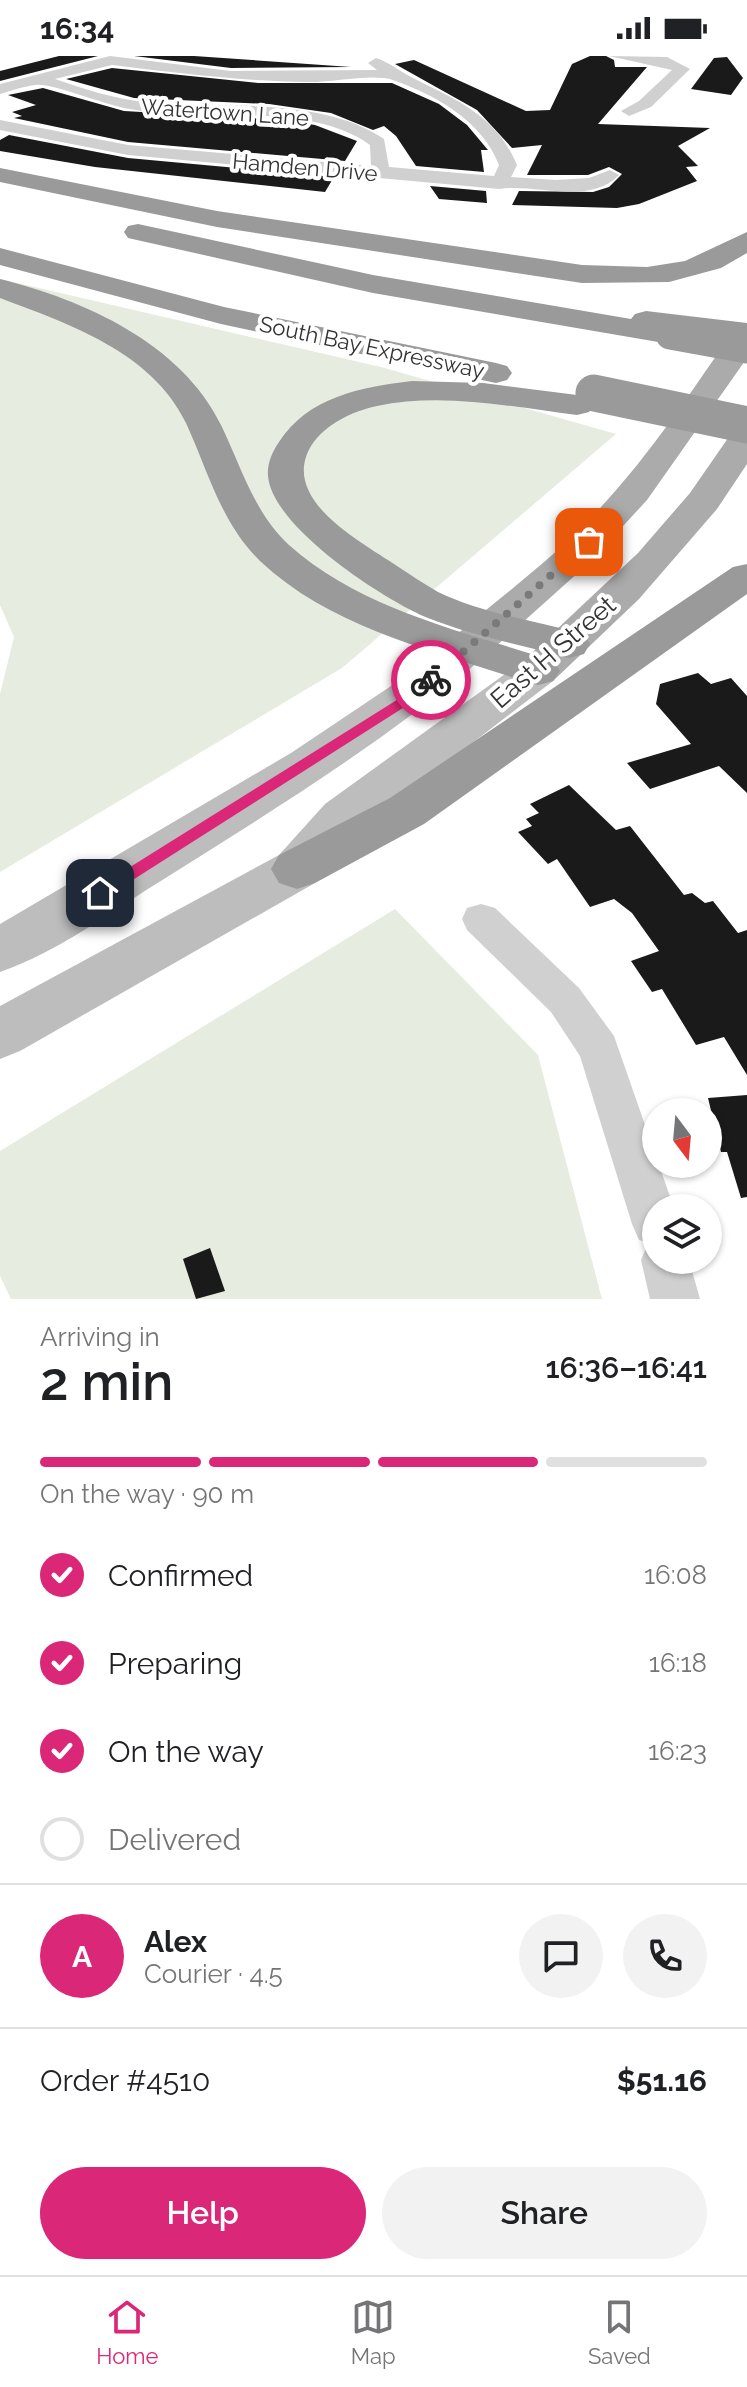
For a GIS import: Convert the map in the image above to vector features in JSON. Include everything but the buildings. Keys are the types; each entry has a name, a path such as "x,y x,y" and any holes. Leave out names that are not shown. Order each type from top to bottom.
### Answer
{"highway":[{"path":"0,175 217,219 582,274 638,275 689,268 728,255 747,240"},
{"path":"0,193 206,249 439,296 675,330 747,333"},
{"name":"South Bay Expressway","path":"0,256 221,315 585,399"},
{"path":"0,288 112,334 164,371 200,417 247,519 289,566 331,594 414,632 483,634"},
{"path":"675,330 747,349"},
{"path":"554,657 483,634 429,604 325,536 293,496 288,457 297,438 316,421 342,407 390,394 444,391 585,399 747,425"},
{"path":"297,869 407,811 586,684 747,576"}],"main road":[{"path":"0,950 87,901 413,696 589,542 663,458 747,333"},
{"name":"East H Street","path":"0,1034 297,869 342,817 554,657 662,550 730,465 747,435"}],"street":[{"path":"370,56 391,74 478,118 506,156 508,165 499,183"},
{"path":"616,56 667,62 682,69 645,104 629,111"},
{"path":"0,89 112,60 244,77 345,78 391,74"},
{"name":"Watertown Lane","path":"39,79 93,97 142,106 315,118 357,127 378,143 381,173"},
{"name":"Hamden Drive","path":"0,125 128,150 499,183 556,186 593,183 610,175"},
{"path":"481,919 565,1000 599,1049 646,1194"},
{"path":"669,1274 675,1299"}],"shaded area":[{"path":"0,279 381,367 616,434 342,668 0,872 0,694 14,637 0,605"},
{"path":"395,909 538,1055 602,1299 11,1299 0,1276 0,1151"}],"way so far":[{"path":"431,680 589,542"}],"route":[{"path":"100,893 413,696 431,680"}]}
